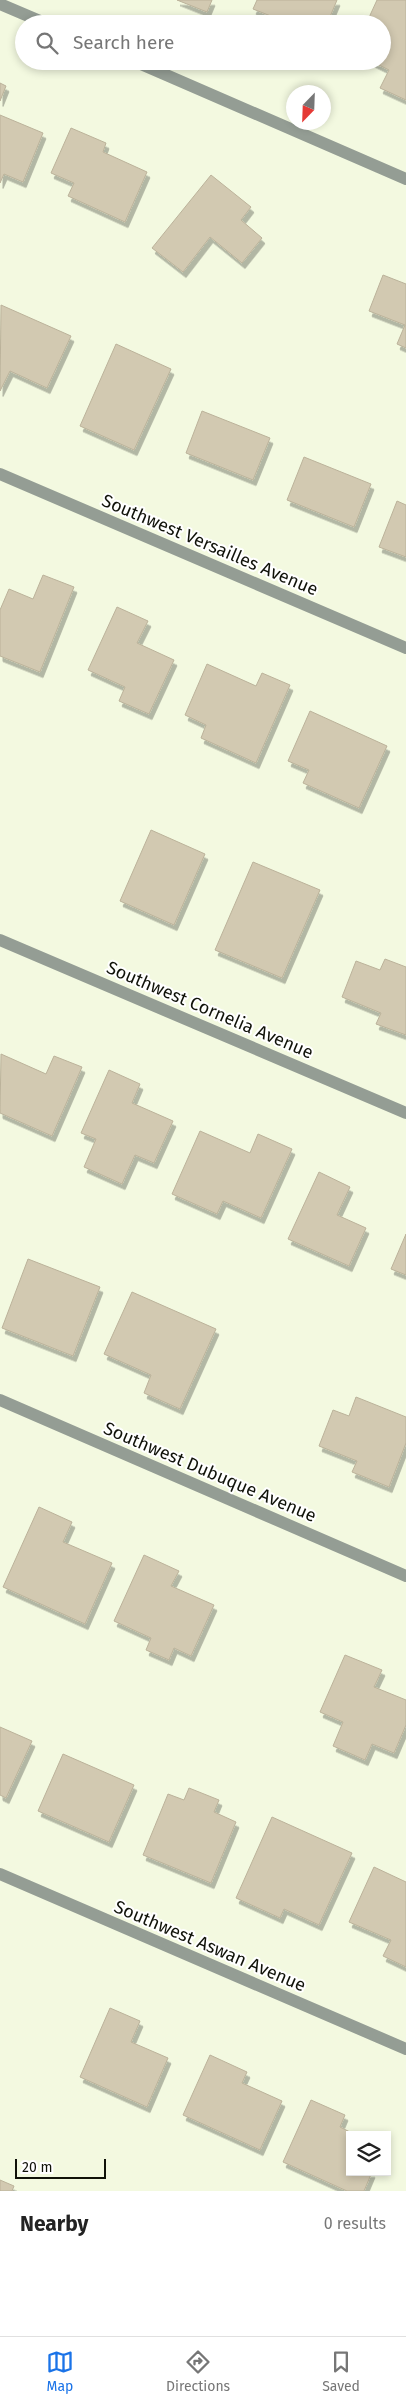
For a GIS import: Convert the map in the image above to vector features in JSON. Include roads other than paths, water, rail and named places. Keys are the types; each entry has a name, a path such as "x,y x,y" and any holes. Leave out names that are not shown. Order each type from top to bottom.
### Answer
{"street":[{"path":"0,4 26,15"},
{"path":"155,70 406,179"},
{"name":"Southwest Versailles Avenue","path":"0,474 406,648"},
{"name":"Southwest Cornelia Avenue","path":"0,940 406,1113"},
{"name":"Southwest Dubuque Avenue","path":"0,1400 406,1576"},
{"name":"Southwest Aswan Avenue","path":"0,1874 406,2049"}]}
